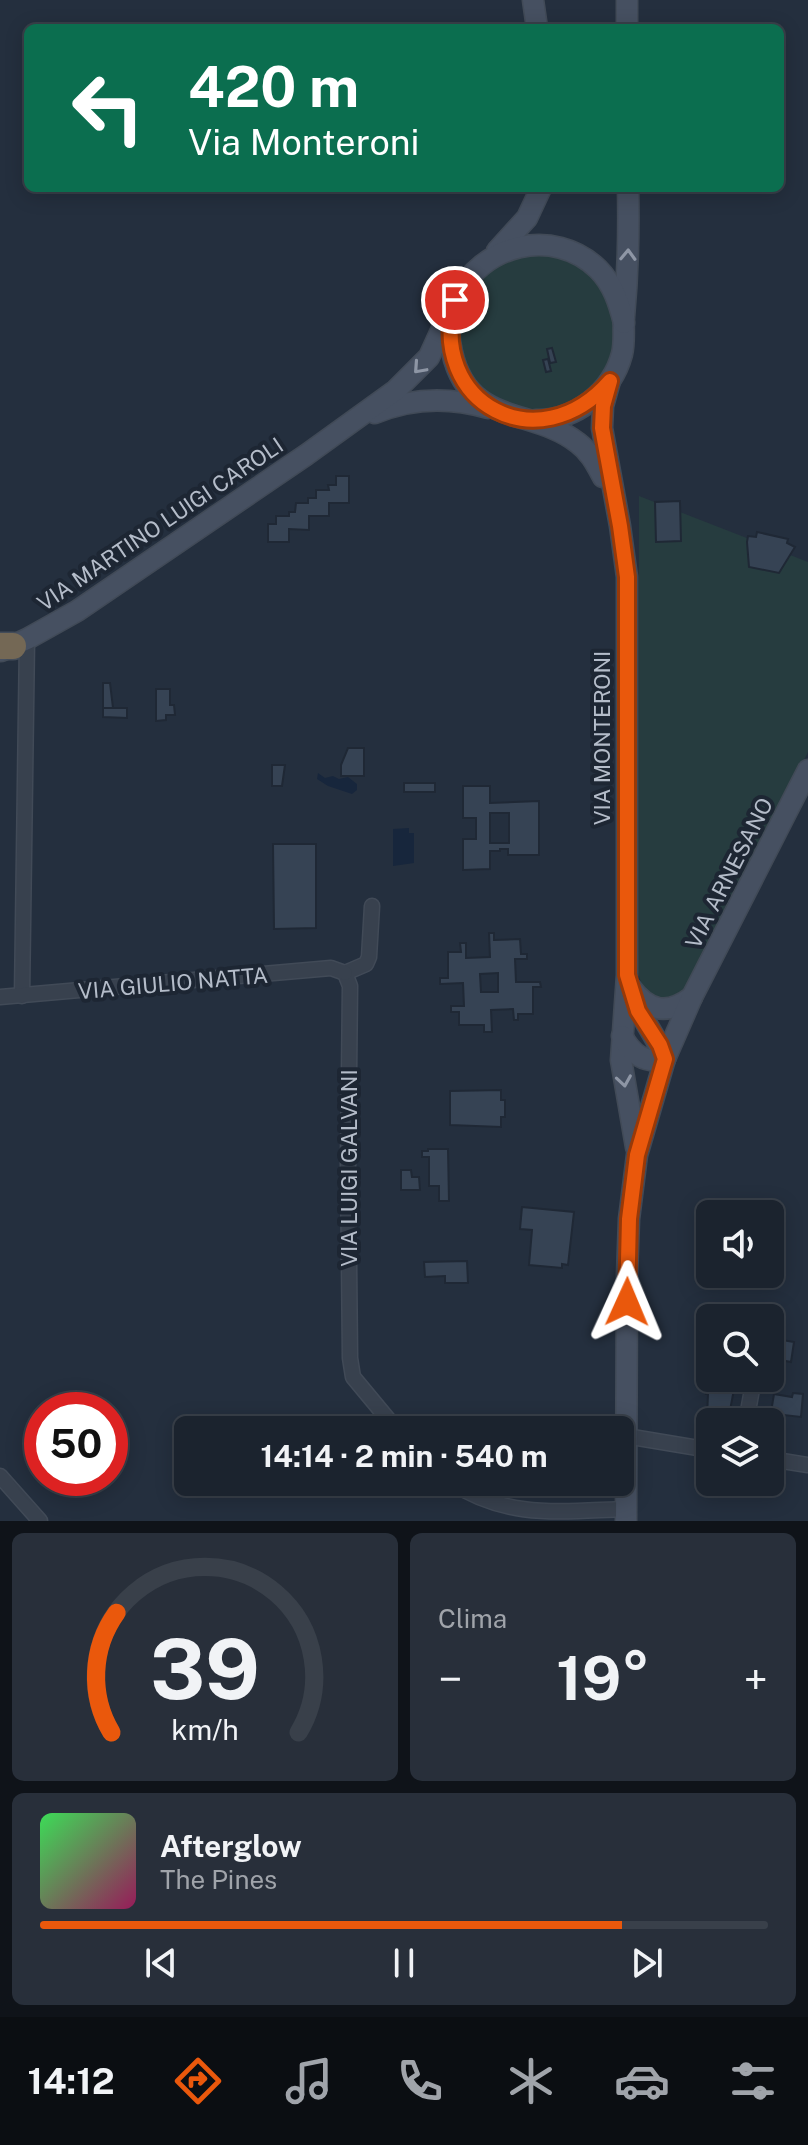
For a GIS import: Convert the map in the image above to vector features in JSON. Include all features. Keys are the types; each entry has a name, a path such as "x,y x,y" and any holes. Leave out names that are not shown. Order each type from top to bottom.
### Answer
{"main road":[{"path":"533,0 536,24"},
{"path":"627,0 627,24"},
{"path":"485,262 510,240 527,218 539,192"},
{"name":"VIA MONTERONI","path":"628,192 629,250 622,353 603,406 602,428 627,577 629,981 622,1036 623,1082 637,1155"},
{"name":"VIA MONTERONI","path":"616,501 590,454 580,444 559,431 496,410 478,398 464,382 454,363 449,342 455,300 467,280 485,262 502,252 522,246 562,248 581,256 610,284 624,323"},
{"name":"VIA MARTINO LUIGI CAROLI","path":"10,645 77,611 342,429 413,375 429,357 455,300"},
{"name":"VIA MONTERONI","path":"528,420 546,420 579,409 596,397 610,381"},
{"name":"VIA MARTINO LUIGI CAROLI","path":"342,429 405,403 449,401 473,403 496,410"},
{"name":"VIA ARNESANO","path":"692,997 808,770"},
{"path":"629,981 652,1008 680,1006 692,997"},
{"name":"VIA MONTERONI","path":"629,981 642,1021 660,1045 665,1059"},
{"name":"VIA MONTERONI","path":"626,1416 629,1233 637,1155 665,1059 692,997"},
{"path":"622,1036 629,1048 641,1058 655,1061 665,1059"}],"street":[{"path":"10,645 22,996"},
{"path":"345,973 366,964 369,957 372,906"},
{"name":"VIA GIULIO NATTA","path":"0,997 331,968 345,973"},
{"name":"VIA LUIGI GALVANI","path":"345,973 350,986 350,1358 353,1377 385,1416"},
{"path":"634,1437 696,1448"},
{"path":"784,1461 808,1465"},
{"path":"0,1476 40,1521"},
{"path":"478,1496 496,1505 519,1510 626,1515"}],"green space":[{"path":"537,255 567,261 592,278 609,303 615,333 609,363 592,388 567,405 537,411 507,405 482,388 465,363 459,333 465,303 482,278 507,261"},
{"path":"639,496 808,562 808,752 686,993 663,1004 644,992 638,973"}],"water":[{"path":"318,773 325,778 348,777 357,784 357,790 352,794 328,786 317,779"},
{"path":"409,828 409,833 414,833 414,863 393,866 393,829"}],"building":[{"path":"552,348 556,362 550,363 547,349"},
{"path":"548,359 551,371 546,372 543,360"},
{"path":"336,476 349,476 349,503 329,503 329,516 309,516 309,530 289,529 289,542 268,542 268,524 276,524 276,516 289,516 289,512 295,512 296,503 308,503 308,498 316,498 316,490 329,490 328,485 336,485"},
{"path":"680,501 681,541 656,542 655,502"},
{"path":"757,532 788,539 787,543 795,547 779,573 749,567 748,536 756,537"},
{"path":"103,683 110,683 113,708 103,708"},
{"path":"156,689 170,689 170,705 174,705 175,715 166,715 166,720 156,721"},
{"path":"103,708 127,708 127,718 103,717"},
{"path":"348,748 364,748 364,776 341,776 341,765"},
{"path":"272,765 285,765 282,786 272,786"},
{"path":"404,783 435,783 435,792 404,792"},
{"path":"463,786 490,786 490,803 539,801 539,855 508,855 508,849 500,849 490,851 490,869 463,870 463,839 476,839 476,818 463,818","holes":["490,813 509,813 509,843 490,843"]},
{"path":"273,844 316,844 316,928 274,929"},
{"path":"489,933 494,933 494,940 520,939 521,954 527,954 527,959 515,959 516,982 540,982 541,987 533,987 533,1014 518,1014 518,1020 514,1020 513,1009 491,1010 492,1032 484,1032 484,1025 459,1025 459,1012 451,1012 451,1006 464,1006 463,983 440,984 440,978 448,978 448,952 461,952 460,943 466,943 466,958 490,957","holes":["498,973 498,992 481,992 480,974"]},
{"path":"501,1090 501,1100 505,1100 505,1117 501,1117 501,1127 450,1125 450,1091"},
{"path":"448,1149 449,1201 439,1201 439,1186 429,1186 429,1157 422,1157 422,1151"},
{"path":"401,1170 411,1170 412,1177 419,1177 420,1190 401,1190"},
{"path":"522,1207 574,1212 568,1265 562,1264 562,1268 529,1265 532,1230 520,1229"},
{"path":"467,1261 468,1283 445,1283 445,1276 425,1277 424,1262"},
{"path":"784,1340 794,1342 791,1362 784,1361"},
{"path":"733,1392 730,1408 707,1408 706,1394"},
{"path":"793,1393 803,1394 801,1417 784,1415 784,1408 772,1408 774,1394 792,1397"}],"route":[{"path":"455,300 449,342 454,363 464,382 478,398 496,410 528,420 559,417 579,409 596,397 610,381 603,406 602,428 627,577 627,975 642,1021 660,1045 665,1059 637,1155 629,1219 627,1302"}]}
